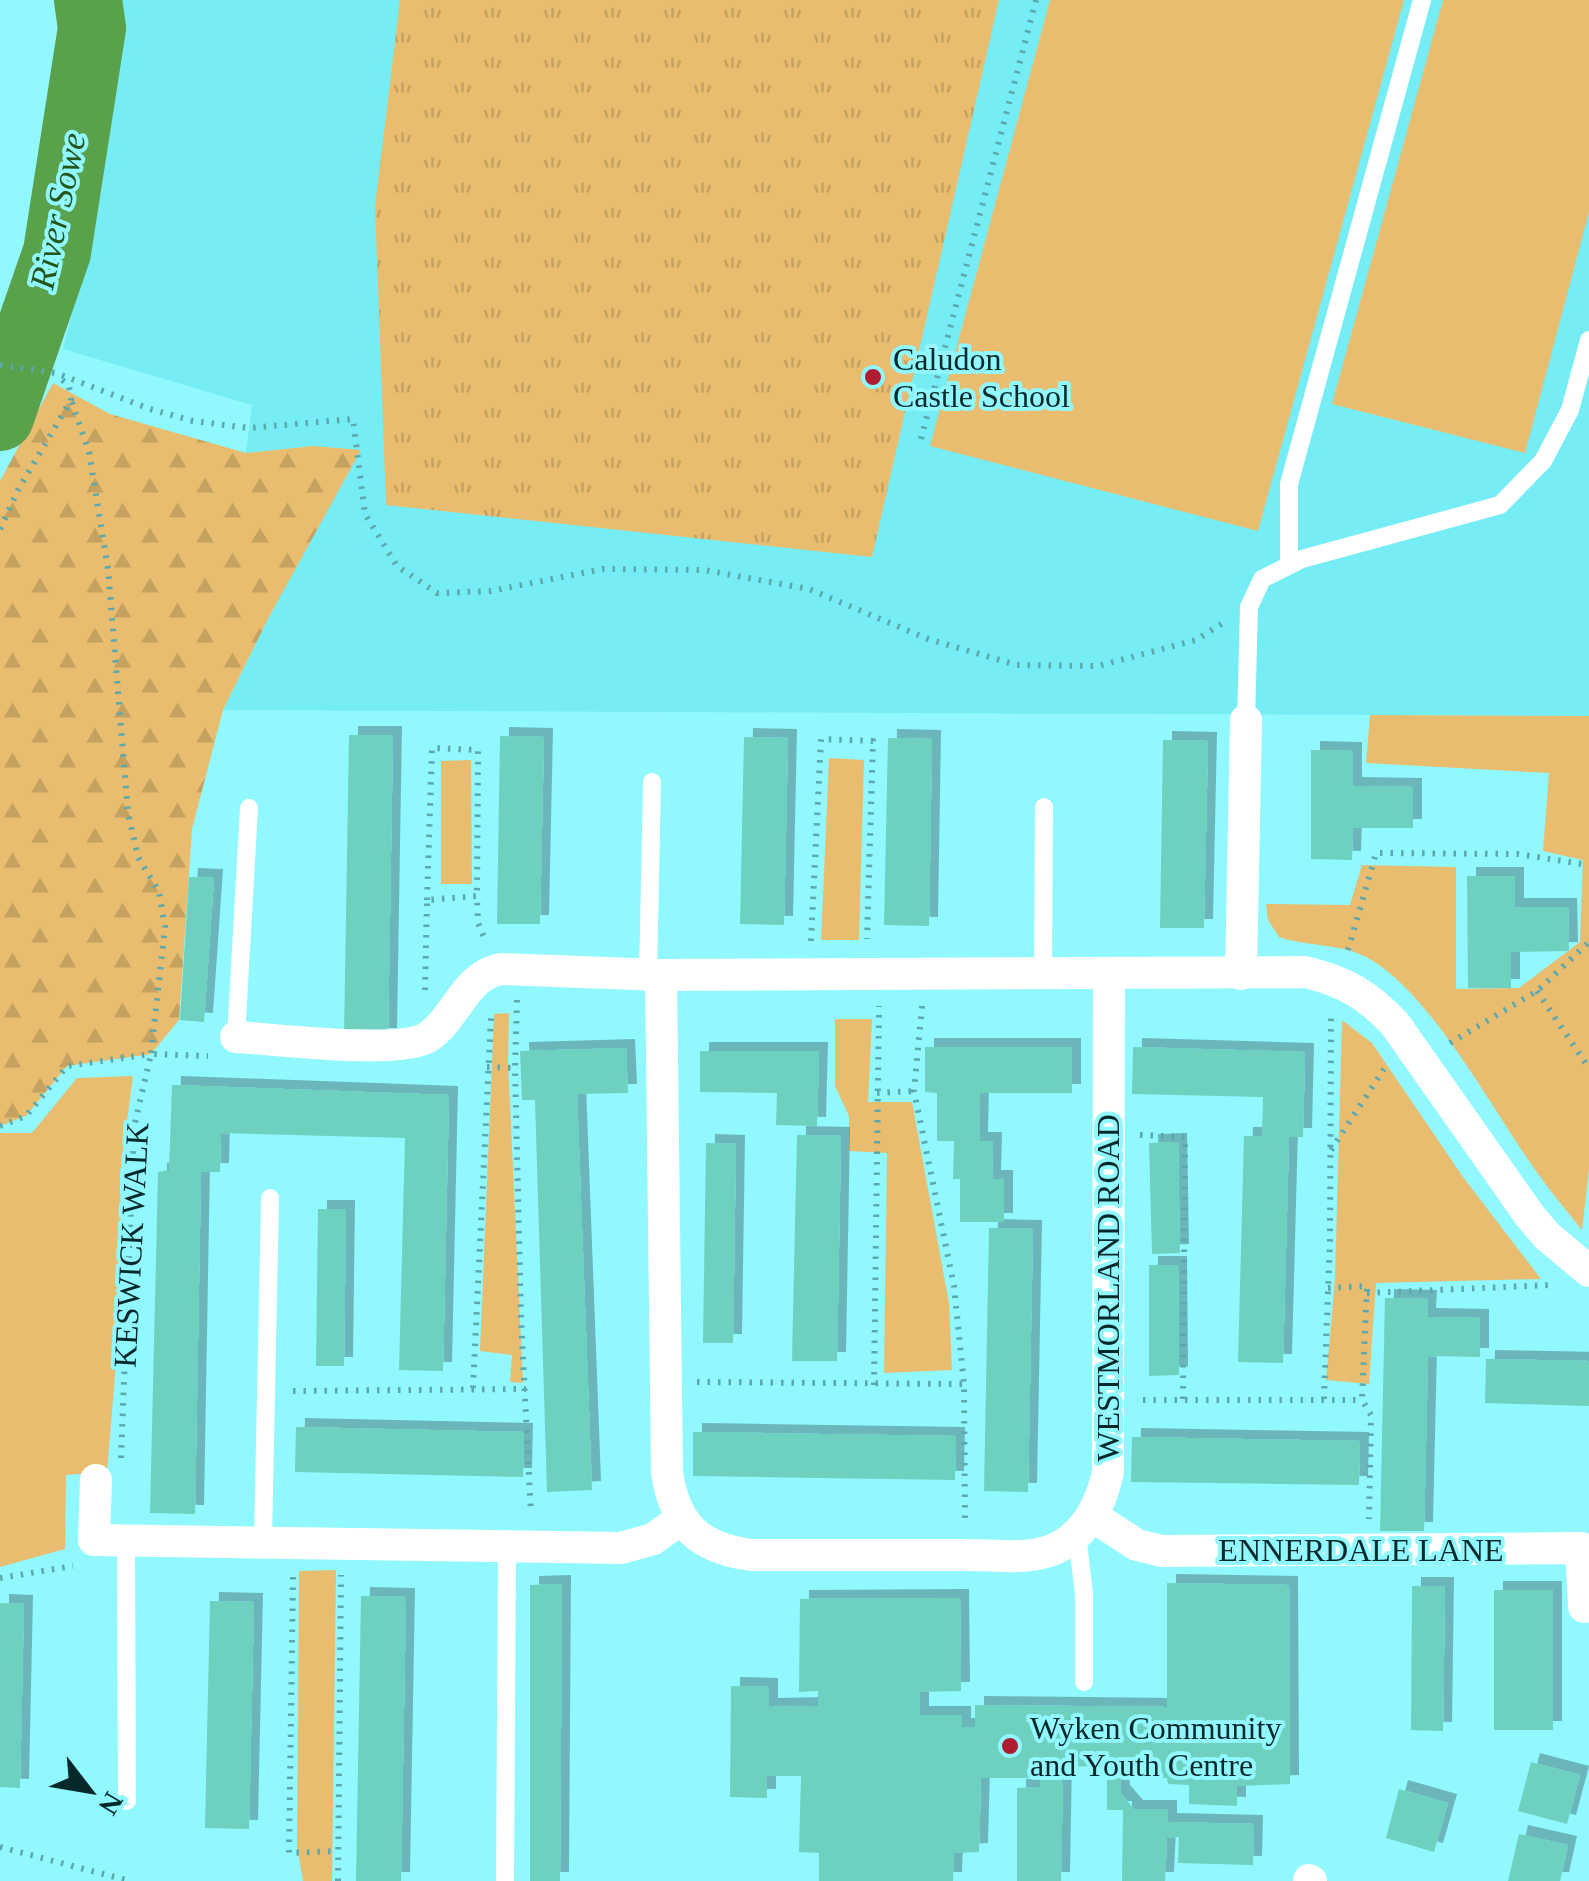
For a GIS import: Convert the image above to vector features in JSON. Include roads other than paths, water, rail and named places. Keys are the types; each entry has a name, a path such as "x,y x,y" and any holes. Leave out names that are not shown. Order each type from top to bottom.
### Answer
{"street":[{"path":"1241,974 1246,720"},
{"path":"236,1037 402,1046 420,1041 442,1026 472,984 507,970 655,975 1306,972 1347,984 1381,1008 1530,1216 1555,1244 1589,1270"},
{"name":"WESTMORLAND ROAD","path":"1084,1525 1100,1502 1108,1472 1109,974"},
{"path":"655,975 667,1473 681,1519 705,1541 750,1555 1033,1554 1050,1551 1084,1525"},
{"path":"109,1472 94,1540 519,1547 637,1545 681,1519"},
{"name":"ENNERDALE LANE","path":"1084,1525 1162,1551 1580,1548 1584,1607"}],"lane":[{"path":"1289,565 1289,484 1422,0"},
{"path":"1246,720 1249,607 1262,580 1289,565 1500,504 1544,461 1570,410 1589,340"},
{"path":"652,782 655,975"},
{"path":"1043,974 1044,807"},
{"path":"236,1037 249,808"},
{"path":"270,1198 278,1542"},
{"path":"1084,1525 1084,1682"},
{"path":"126,1541 127,1801"},
{"path":"505,1881 519,1547"}],"waterway":[{"name":"River Sowe","path":"0,417 57,252 92,28 88,0"}],"place":[{"name":"Caludon Castle School","path":"873,377"},
{"name":"Wyken Community and Youth Centre","path":"1010,1746"}]}
